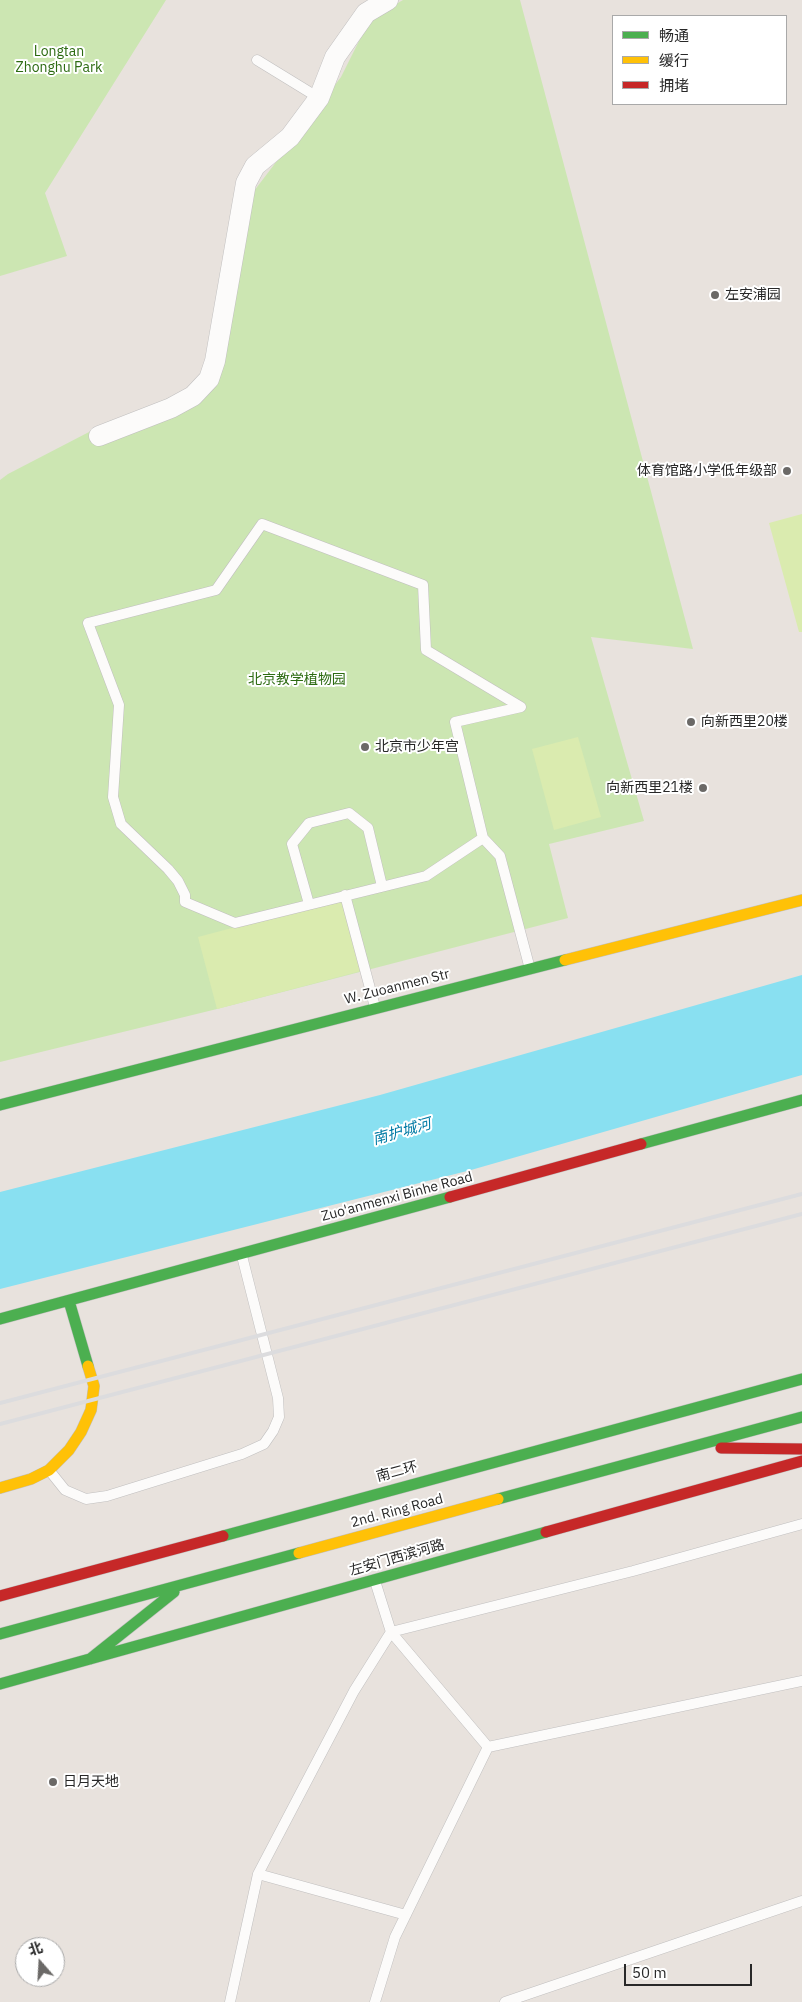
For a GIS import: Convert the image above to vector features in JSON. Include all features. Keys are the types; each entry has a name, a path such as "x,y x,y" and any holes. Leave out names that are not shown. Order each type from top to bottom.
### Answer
{"main road":[{"name":"W. Zuoanmen Str","path":"0,1105 802,900"},
{"name":"Zuo'anmenxi Binhe Road","path":"0,1319 242,1255 802,1100"},
{"path":"0,1488 31,1479 49,1470 69,1450 92,1410 94,1386 69,1301"},
{"name":"南二环","path":"0,1596 802,1379"},
{"name":"2nd. Ring Road","path":"0,1634 802,1417"},
{"path":"684,1448 802,1449"},
{"name":"左安门西滨河路","path":"0,1684 802,1461"},
{"path":"90,1660 183,1585"}],"street":[{"path":"99,436 171,408 194,396 209,379 215,361 246,183 255,166 290,137 319,98 336,57 366,13 388,0"}],"lane":[{"path":"257,60 319,98"},
{"path":"483,838 426,876 235,923 185,902 185,895 173,875 121,824 113,797 119,705 88,623 216,590 262,524 423,586 426,650 521,707 455,722 483,838 500,856 530,969"},
{"path":"309,904 292,844 309,823 349,813 368,828 382,886"},
{"path":"345,895 375,1008"},
{"path":"49,1470 65,1490 86,1498 116,1493 242,1454 264,1444 273,1431 279,1417 278,1398 242,1255"},
{"path":"230,2002 258,1874 354,1691 391,1632 633,1570 802,1524"},
{"path":"374,1580 391,1632 488,1747"},
{"path":"488,1747 802,1681"},
{"path":"376,2002 395,1937 488,1747"},
{"path":"258,1874 406,1915"},
{"path":"506,2002 802,1901"}],"green space":[{"name":"Longtan Zhonghu Park","path":"0,0 166,0 45,193 67,256 0,276"},
{"name":"北京教学植物园","path":"403,0 520,0 693,649 591,637 644,821 549,844 568,918 217,1009 0,1062 0,480 89,432 207,392 254,191 341,77 370,19"},
{"path":"802,514 802,632 799,632 769,523"},
{"path":"578,737 601,817 554,830 532,749"},
{"path":"342,899 361,971 217,1009 198,937"}],"water":[{"name":"南护城河","path":"802,975 802,1075 471,1170 0,1289 0,1192 380,1095"}],"railway":[{"path":"0,1403 802,1194"},
{"path":"0,1424 802,1214"}],"traffic: fast":[{"path":"0,1105 565,960"},
{"path":"641,1144 802,1100"},
{"path":"0,1319 450,1197"},
{"path":"69,1301 88,1366"},
{"path":"223,1536 802,1379"},
{"path":"498,1499 802,1417"},
{"path":"0,1684 546,1532"},
{"path":"0,1634 299,1553"},
{"path":"90,1659 174,1592"}],"traffic: slow":[{"path":"565,960 802,900"},
{"path":"0,1488 31,1479 49,1470 69,1450 81,1432 91,1410 94,1386 88,1366"},
{"path":"299,1553 498,1499"}],"traffic: jam":[{"path":"450,1197 641,1144"},
{"path":"721,1448 802,1449"},
{"path":"546,1532 802,1461"},
{"path":"0,1596 223,1536"}],"place":[{"name":"左安浦园","path":"715,295"},
{"name":"体育馆路小学低年级部","path":"787,471"},
{"name":"向新西里20楼","path":"691,722"},
{"name":"北京市少年宫","path":"365,747"},
{"name":"向新西里21楼","path":"703,788"},
{"name":"日月天地","path":"53,1782"}]}
